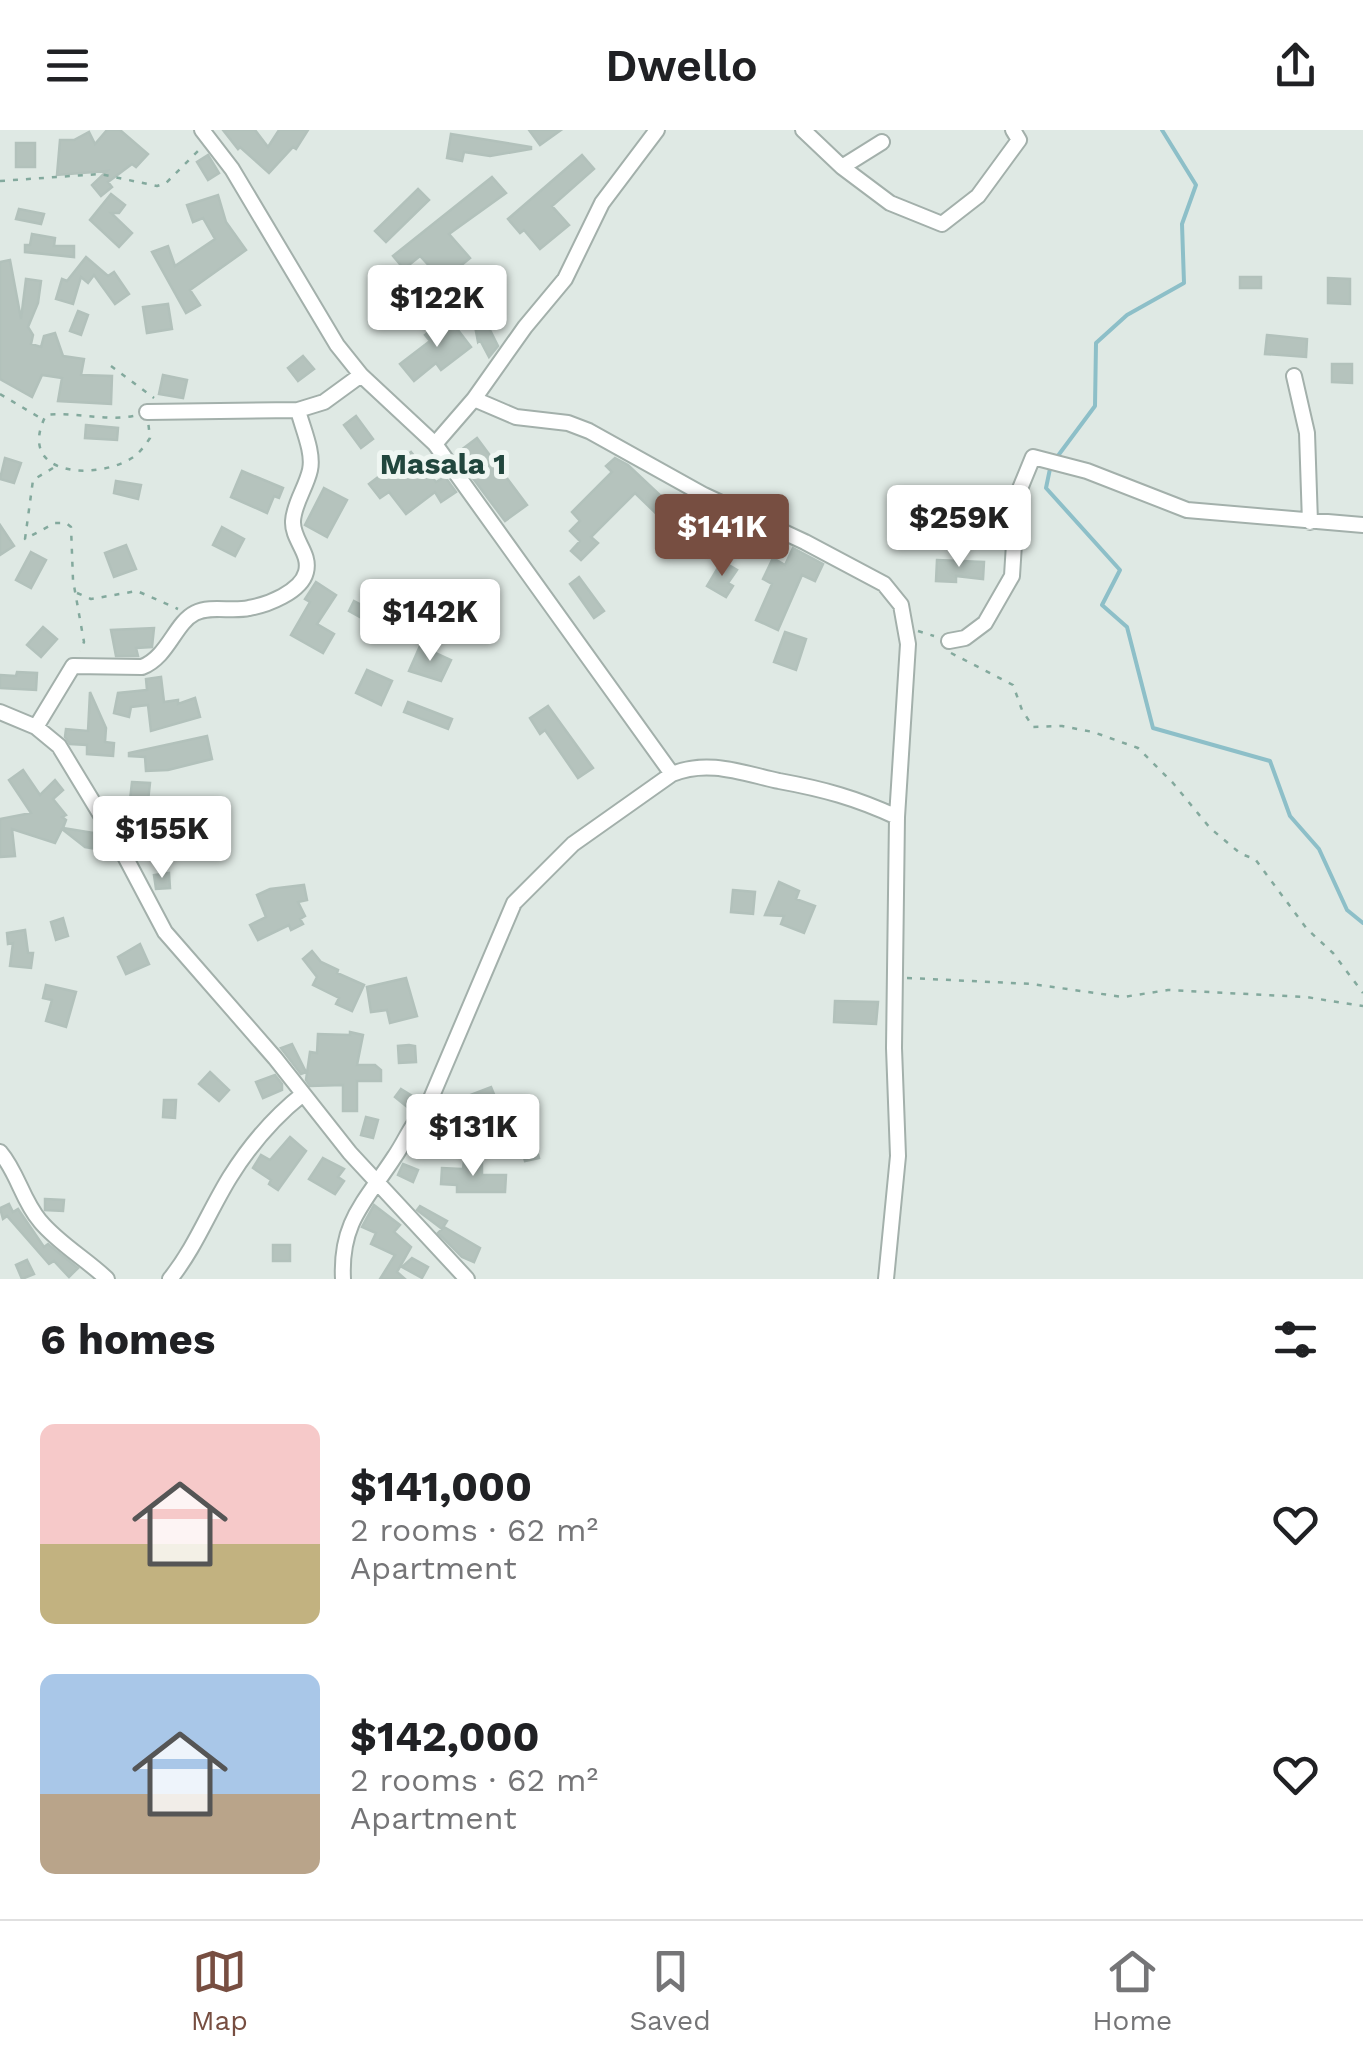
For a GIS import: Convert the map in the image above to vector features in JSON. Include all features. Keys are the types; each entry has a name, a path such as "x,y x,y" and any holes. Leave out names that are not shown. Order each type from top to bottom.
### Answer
{"street":[{"path":"435,444 474,400 525,326 566,278 602,202 657,130"},
{"path":"803,130 842,167 890,203 942,224 978,196 1020,140 1012,130"},
{"path":"206,134 338,345 361,375 435,444 672,774"},
{"path":"842,167 882,142"},
{"path":"147,412 298,410 324,402 361,375"},
{"path":"1294,376 1307,433 1310,522"},
{"path":"474,400 516,416 568,422 884,584 901,605 907,627 907,688 898,817 897,1192 886,1279"},
{"path":"36,727 73,666 114,668 150,664 173,641 190,615 248,609 267,603 304,578 307,559 296,540 293,517 311,460 298,410"},
{"path":"949,641 965,638 985,623 1012,576 1016,496 1033,457 1087,471 1188,510 1363,525"},
{"path":"0,712 46,733 68,759 165,932 376,1181 467,1279"},
{"path":"343,1279 345,1238 353,1214 402,1146 410,1124 426,1110 514,903 573,844 672,774 687,768 730,769 824,788 898,817"},
{"path":"170,1279 188,1256 252,1146 281,1111 302,1094"},
{"path":"0,1152 10,1163 29,1206 42,1224 106,1279"}],"path":[{"path":"0,181 100,174 157,186 173,176 206,134"},
{"path":"111,366 170,410"},
{"path":"0,394 43,420"},
{"path":"68,412 137,416 147,412 150,438 138,454 126,461 72,470 54,467 40,452 46,416 68,412"},
{"path":"54,467 33,480 25,539 55,523 66,523 71,528 84,642 73,666"},
{"path":"76,592 91,599 136,591 190,615"},
{"path":"907,627 949,641 951,656 974,663 1013,685 1033,727 1062,726 1093,732 1138,748 1210,828 1240,854 1255,859 1307,929 1333,953 1363,993"},
{"path":"896,977 1032,984 1123,997 1168,990 1306,997 1363,1006"}],"building":[{"path":"107,130 120,130 148,154 136,167 132,164 108,182 112,187 101,196 92,185 107,171 57,175 60,140 74,140 89,132 95,144"},
{"path":"223,130 255,130 268,147 279,130 308,130 296,149 293,147 269,173 238,149"},
{"path":"529,130 561,130 540,145"},
{"path":"451,134 531,149 490,156 464,152 462,161 447,158"},
{"path":"16,143 35,143 35,167 16,167"},
{"path":"208,155 219,173 208,180 197,162"},
{"path":"582,155 594,169 552,206 569,225 540,249 508,219"},
{"path":"492,177 506,193 449,234 470,258 426,294 417,283 433,270 420,256 404,269 393,256"},
{"path":"418,189 429,200 386,242 375,231"},
{"path":"111,194 125,205 119,213 111,213 132,233 119,247 90,220"},
{"path":"218,195 226,222 246,250 190,290 200,305 186,313 152,252 168,246 175,266 215,239 203,218 193,222 187,205"},
{"path":"19,209 44,214 41,224 16,219"},
{"path":"32,234 55,238 54,246 74,246 74,257 25,252"},
{"path":"86,257 108,276 114,272 129,294 115,304 94,275 88,283 81,277 73,304 56,299 62,279 67,281"},
{"path":"10,260 21,319 26,279 41,281 38,303 28,327 33,335 31,344 41,347 44,336 55,333 63,356 84,359 81,375 112,376 111,404 58,401 62,378 42,375 32,397 0,379 0,262"},
{"path":"1240,277 1261,277 1261,288 1240,288"},
{"path":"1328,278 1350,279 1350,304 1328,303"},
{"path":"168,304 172,329 147,333 143,307"},
{"path":"78,311 88,315 81,335 70,331"},
{"path":"448,317 471,347 441,370 436,363 414,381 400,364 430,341 425,335"},
{"path":"487,324 498,346 489,357 478,342 475,326"},
{"path":"1267,335 1307,339 1306,357 1265,354"},
{"path":"303,356 314,369 298,381 288,368"},
{"path":"1332,364 1352,364 1352,383 1332,382"},
{"path":"163,375 187,380 183,398 159,394"},
{"path":"356,416 373,439 361,448 344,425"},
{"path":"86,425 118,428 117,440 85,438"},
{"path":"477,438 527,505 505,521 457,457"},
{"path":"411,452 436,482 445,477 456,492 441,502 435,492 406,514 389,492 380,498 369,484"},
{"path":"5,458 21,463 14,483 0,479"},
{"path":"615,458 628,465 679,513 668,525 635,493 591,537 598,543 581,560 571,551 580,541 570,531 580,521 572,512 612,472 606,466"},
{"path":"242,471 283,488 279,498 274,496 267,513 231,497"},
{"path":"116,481 141,485 138,499 114,493"},
{"path":"324,488 347,500 327,537 305,525"},
{"path":"0,525 14,546 0,555"},
{"path":"222,527 244,539 235,556 213,545"},
{"path":"126,545 136,569 114,577 105,553"},
{"path":"793,548 823,564 815,581 802,575 778,630 756,620 772,584 763,579 773,558 785,565"},
{"path":"31,552 46,560 31,588 16,580"},
{"path":"937,560 984,562 983,579 956,576 956,582 936,581"},
{"path":"722,561 737,570 728,583 733,586 726,597 707,586"},
{"path":"579,577 604,611 594,618 570,584"},
{"path":"316,582 336,595 317,624 334,634 323,653 291,635 310,602 305,599"},
{"path":"354,601 375,612 369,622 349,611"},
{"path":"43,627 57,639 41,657 27,645"},
{"path":"154,628 152,647 136,648 138,656 116,656 111,630"},
{"path":"785,632 806,639 796,670 774,662"},
{"path":"420,646 451,660 441,681 409,671"},
{"path":"367,670 392,681 381,705 356,693"},
{"path":"17,672 37,673 36,690 0,688 0,675 16,676"},
{"path":"161,677 164,702 178,700 178,704 195,698 200,717 151,731 148,705 131,707 129,717 114,713 118,693 147,690 146,679"},
{"path":"90,692 106,728 105,742 114,743 113,756 87,754 87,745 70,744 65,737 66,729 88,731"},
{"path":"408,702 452,719 448,729 404,712"},
{"path":"548,706 593,768 578,778 545,730 540,734 530,718"},
{"path":"207,736 212,759 146,771 145,757 129,756 129,753"},
{"path":"23,770 40,795 55,780 63,790 53,799 66,815 62,817 66,820 63,828 100,834 97,849 85,847 62,829 55,843 12,829 15,856 0,857 0,819 31,813 9,780"},
{"path":"132,782 150,783 148,801 130,800"},
{"path":"184,799 186,815 166,818 164,802"},
{"path":"151,835 151,851 137,851 137,836"},
{"path":"169,873 170,888 156,889 154,875"},
{"path":"779,882 799,891 796,899 815,906 804,933 781,924 784,916 765,915"},
{"path":"304,885 307,900 298,902 305,916 300,919 303,924 291,930 289,925 258,940 250,925 266,917 257,895 270,889"},
{"path":"733,890 755,892 753,914 731,912"},
{"path":"63,918 68,936 56,940 51,922"},
{"path":"25,930 28,953 33,953 31,968 10,966 13,943 8,944 7,933"},
{"path":"140,944 149,964 126,974 118,957"},
{"path":"312,951 337,973 364,985 352,1011 336,1004 339,998 313,985 317,977 303,959"},
{"path":"406,978 417,1016 390,1023 387,1010 371,1012 367,987"},
{"path":"46,985 76,992 66,1027 46,1021 52,1000 43,998"},
{"path":"835,1001 878,1002 876,1024 834,1022"},
{"path":"318,1034 363,1035 357,1065 375,1065 381,1070 381,1081 357,1081 357,1111 343,1111 343,1085 310,1086 306,1080 310,1052 317,1053"},
{"path":"292,1044 306,1072 301,1074 281,1048"},
{"path":"398,1046 415,1046 416,1062 399,1063"},
{"path":"210,1072 229,1090 219,1101 199,1084"},
{"path":"275,1075 282,1090 263,1098 256,1082"},
{"path":"491,1087 498,1104 465,1114 460,1099"},
{"path":"401,1089 419,1100 411,1110 395,1097"},
{"path":"164,1100 176,1100 175,1118 163,1117"},
{"path":"366,1117 378,1120 373,1138 361,1135"},
{"path":"532,1133 539,1158 525,1161 518,1136"},
{"path":"290,1137 306,1151 278,1190 253,1168 261,1155 270,1160"},
{"path":"323,1158 344,1169 338,1177 344,1181 335,1194 309,1179"},
{"path":"464,1161 482,1162 482,1175 506,1175 505,1192 457,1192 457,1185 441,1184 442,1168 463,1169"},
{"path":"403,1164 418,1170 413,1182 398,1175"},
{"path":"45,1199 64,1200 63,1211 45,1210"},
{"path":"9,1204 13,1212 18,1209 44,1247 48,1244 78,1268 69,1277 54,1261 49,1264 7,1216 3,1219 0,1208"},
{"path":"374,1205 400,1225 394,1232 411,1247 397,1272 405,1279 380,1279 395,1255 371,1244 376,1233 362,1227"},
{"path":"420,1206 447,1221 442,1229 417,1210"},
{"path":"444,1227 480,1248 474,1262 462,1257 438,1233"},
{"path":"273,1245 290,1245 290,1261 273,1261"},
{"path":"412,1258 428,1267 422,1278 402,1267"},
{"path":"27,1260 34,1274 22,1279 16,1265"}],"waterway":[{"path":"1057,457 1095,406 1096,343 1127,315 1184,283 1182,224 1196,185 1162,130"},
{"path":"1051,464 1046,488 1120,570 1102,605 1127,627 1153,728 1270,761 1290,816 1319,849 1347,910 1363,923"}],"district":[{"name":"Masala 1","path":"443,463"}]}
